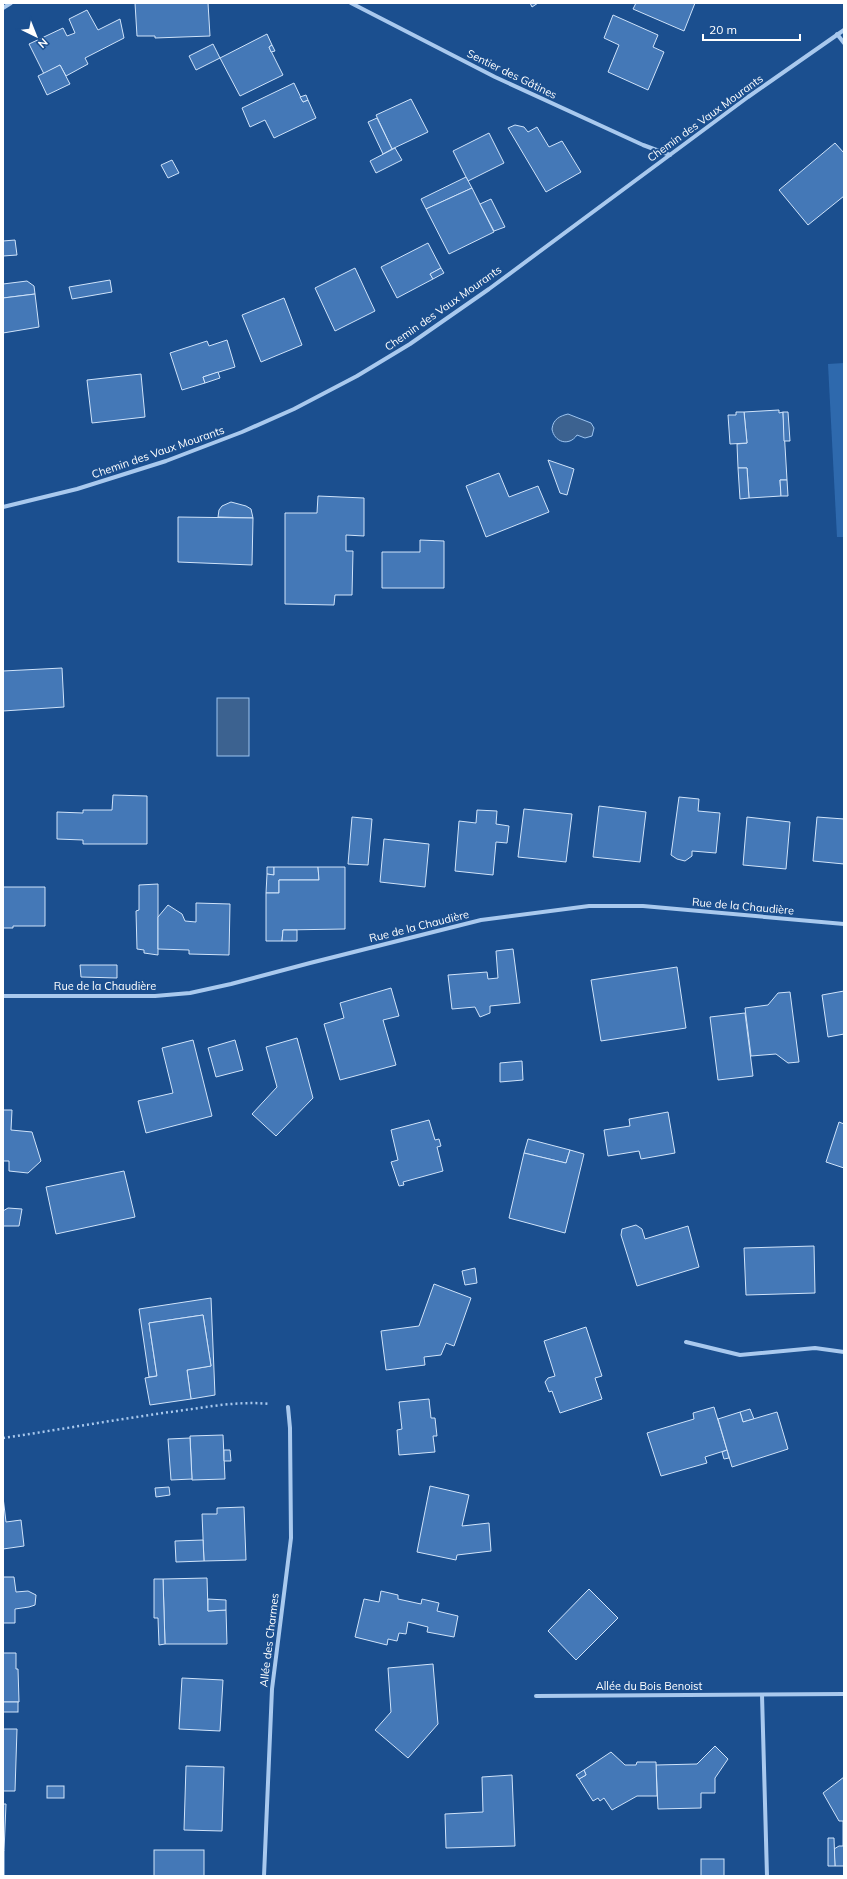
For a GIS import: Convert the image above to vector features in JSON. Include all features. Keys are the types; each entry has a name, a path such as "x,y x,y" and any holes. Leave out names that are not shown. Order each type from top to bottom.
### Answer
{"street":[{"path":"3,8 11,3"},
{"name":"Sentier des Gâtines","path":"351,3 495,77 643,145 670,155"},
{"name":"Chemin des Vaux Mourants","path":"3,507 77,489 166,461 294,409 357,376 410,344 488,289 670,155 844,30"},
{"path":"837,34 844,44"},
{"name":"Rue de la Chaudière","path":"3,996 155,996 190,993 231,984 310,962 481,920 589,906 643,906 844,924"},
{"path":"686,1342 740,1355 815,1348 844,1352"},
{"name":"Allée des Charmes","path":"264,1876 272,1689 291,1538 290,1428 288,1407"},
{"name":"Allée du Bois Benoist","path":"536,1696 844,1694"},
{"path":"762,1695 766,1876"}],"path":[{"path":"3,1438 228,1404 256,1403 288,1407"}],"shaded area":[{"path":"844,363 844,537 837,537 828,364"},
{"path":"568,414 591,423 594,428 592,436 585,438 577,435 574,439 566,442 559,440 553,433 552,429 555,420"},
{"path":"217,698 249,698 249,756 217,756"}],"building":[{"path":"135,3 208,3 210,36 155,38 155,36 137,36"},
{"path":"530,3 538,3 532,7"},
{"path":"636,3 695,3 684,31 633,9"},
{"path":"87,10 98,30 120,19 124,38 85,58 88,64 66,76 60,65 44,74 29,44 63,28 67,36 75,33 69,19"},
{"path":"613,15 658,35 653,47 664,52 648,90 608,72 619,45 604,38"},
{"path":"267,34 272,45 269,47 283,75 240,96 220,58"},
{"path":"213,44 220,58 196,70 189,56"},
{"path":"272,45 275,51 271,52 269,47"},
{"path":"60,65 70,84 47,95 38,76"},
{"path":"294,83 303,102 308,100 316,118 274,138 265,120 250,127 242,108"},
{"path":"306,95 308,100 303,102 300,97"},
{"path":"411,99 428,132 392,149 376,115"},
{"path":"377,118 392,149 383,154 368,122"},
{"path":"515,125 524,127 528,132 537,127 549,147 562,141 581,172 546,192 508,128"},
{"path":"489,133 504,163 468,181 453,151"},
{"path":"835,143 844,153 844,196 808,225 779,190"},
{"path":"395,148 402,160 376,173 370,161"},
{"path":"172,160 179,173 168,178 161,165"},
{"path":"466,177 472,188 426,209 421,199"},
{"path":"472,188 494,232 449,254 426,209"},
{"path":"491,199 505,227 494,231 480,204"},
{"path":"15,240 17,255 3,256 3,241"},
{"path":"428,243 441,268 430,274 433,279 397,298 381,267"},
{"path":"355,268 375,311 335,331 315,288"},
{"path":"441,268 444,273 433,279 430,274"},
{"path":"110,280 112,292 72,299 69,287"},
{"path":"27,281 34,286 35,294 3,298 3,284"},
{"path":"35,294 39,327 3,333 3,298"},
{"path":"284,298 302,345 261,362 242,315"},
{"path":"227,340 235,367 203,377 205,383 182,390 170,353 207,341 209,346"},
{"path":"218,372 220,378 205,383 203,377"},
{"path":"141,374 145,417 92,423 87,380"},
{"path":"779,410 779,413 783,412 787,480 780,480 781,496 749,498 747,468 738,468 737,444 747,443 744,412"},
{"path":"736,412 744,412 747,443 730,444 728,415 736,415"},
{"path":"783,412 788,412 790,441 784,441"},
{"path":"548,460 574,469 567,495 560,493"},
{"path":"738,468 747,468 749,498 740,499"},
{"path":"499,473 509,497 538,486 549,512 486,537 466,486"},
{"path":"780,480 787,480 788,496 781,496"},
{"path":"318,496 364,498 364,536 346,535 346,551 353,551 352,595 335,595 334,605 285,604 285,513 317,513"},
{"path":"231,502 251,509 253,518 218,517 219,510 222,506"},
{"path":"178,517 253,518 252,565 178,562"},
{"path":"420,540 444,541 444,588 382,588 382,552 420,552"},
{"path":"62,668 64,707 3,711 3,671"},
{"path":"113,795 147,796 147,844 83,844 83,840 57,839 57,812 83,813 83,810 112,810"},
{"path":"679,797 699,799 698,811 720,813 716,853 692,851 692,856 685,861 677,859 671,855"},
{"path":"599,806 646,812 640,862 593,857"},
{"path":"524,809 572,814 566,862 518,857"},
{"path":"477,810 497,811 496,824 509,826 507,843 496,842 493,875 455,871 459,821 476,823"},
{"path":"352,817 372,819 368,865 348,864"},
{"path":"747,817 790,822 786,869 743,865"},
{"path":"817,817 844,819 844,864 813,861"},
{"path":"384,839 429,844 425,887 380,882"},
{"path":"267,867 274,867 274,875 267,874"},
{"path":"274,867 318,867 319,880 279,880 279,893 266,893 267,874 274,875"},
{"path":"318,867 345,867 345,929 283,930 282,941 266,941 266,893 279,893 279,880 319,880"},
{"path":"158,884 158,955 144,953 144,950 137,949 136,911 139,910 139,885"},
{"path":"3,887 45,887 45,926 13,926 13,928 3,928"},
{"path":"196,903 230,904 229,955 189,954 189,950 158,949 158,917 168,905 182,914 185,921 196,922"},
{"path":"283,930 297,930 297,941 282,941"},
{"path":"513,949 520,1003 490,1006 490,1013 480,1017 475,1007 452,1009 448,975 487,972 488,979 498,978 496,951"},
{"path":"80,965 117,965 117,978 81,977"},
{"path":"677,967 686,1028 601,1041 591,980"},
{"path":"391,988 399,1016 383,1020 396,1065 340,1080 324,1024 344,1018 340,1003"},
{"path":"844,991 844,1034 828,1037 822,995"},
{"path":"790,992 799,1062 788,1063 776,1054 751,1056 745,1008 768,1005 778,993"},
{"path":"745,1013 753,1076 718,1080 710,1017"},
{"path":"297,1038 313,1098 276,1136 252,1114 277,1087 266,1047"},
{"path":"193,1040 212,1116 146,1133 138,1101 173,1093 162,1048"},
{"path":"235,1040 243,1070 216,1077 208,1048"},
{"path":"522,1061 523,1080 500,1082 500,1063"},
{"path":"3,1110 12,1110 11,1130 32,1132 41,1161 28,1173 9,1171 9,1161 3,1161"},
{"path":"668,1112 675,1153 641,1159 639,1151 608,1156 604,1130 630,1126 629,1119"},
{"path":"429,1120 435,1140 439,1139 441,1146 437,1147 443,1171 403,1182 404,1185 399,1186 391,1162 398,1160 391,1130"},
{"path":"839,1122 844,1124 844,1168 826,1162"},
{"path":"528,1139 570,1150 566,1163 524,1153"},
{"path":"570,1150 584,1154 565,1233 509,1218 524,1153 566,1163"},
{"path":"124,1171 135,1217 56,1234 46,1187"},
{"path":"8,1208 22,1209 19,1226 3,1226 3,1211"},
{"path":"636,1225 642,1229 645,1239 688,1226 699,1267 637,1286 621,1235 622,1229"},
{"path":"814,1246 815,1293 746,1295 744,1248"},
{"path":"475,1268 477,1283 465,1285 462,1271"},
{"path":"434,1284 471,1298 454,1346 446,1343 441,1355 424,1357 425,1365 386,1370 381,1331 419,1326"},
{"path":"211,1298 215,1395 191,1399 187,1370 211,1366 203,1315 149,1323 157,1376 149,1377 139,1309"},
{"path":"203,1315 211,1366 187,1370 191,1399 150,1405 145,1378 157,1376 149,1323"},
{"path":"586,1327 602,1376 595,1378 602,1399 560,1413 552,1391 549,1392 545,1382 548,1378 555,1376 544,1341"},
{"path":"429,1399 431,1418 435,1418 437,1436 433,1436 435,1452 399,1455 397,1430 402,1429 399,1402"},
{"path":"714,1407 727,1450 705,1457 707,1463 661,1476 647,1433 694,1419 693,1413"},
{"path":"750,1409 754,1419 743,1422 740,1412"},
{"path":"740,1412 743,1422 777,1412 788,1449 732,1467 718,1419"},
{"path":"223,1435 225,1479 192,1480 190,1436"},
{"path":"190,1438 192,1479 171,1480 168,1439"},
{"path":"224,1450 230,1450 231,1461 224,1461"},
{"path":"727,1450 729,1458 724,1459 722,1452"},
{"path":"430,1486 469,1495 462,1526 489,1523 491,1551 457,1555 456,1560 417,1552"},
{"path":"169,1487 170,1495 156,1497 155,1488"},
{"path":"3,1497 6,1522 21,1520 24,1546 3,1549"},
{"path":"244,1507 246,1560 204,1561 202,1514 217,1514 217,1508"},
{"path":"203,1540 204,1561 176,1562 175,1541"},
{"path":"3,1577 14,1577 16,1592 28,1591 36,1595 35,1605 15,1609 15,1623 3,1623"},
{"path":"207,1578 208,1611 226,1610 227,1644 165,1644 163,1579"},
{"path":"154,1579 163,1579 165,1644 159,1645 158,1618 154,1618"},
{"path":"589,1589 618,1618 576,1660 548,1631"},
{"path":"381,1591 398,1595 398,1599 421,1604 422,1599 439,1603 437,1611 458,1616 454,1637 427,1632 428,1627 408,1622 406,1634 399,1633 397,1641 388,1639 387,1645 355,1637 364,1599 379,1602"},
{"path":"208,1599 226,1600 226,1610 208,1611"},
{"path":"3,1653 16,1653 19,1702 3,1702"},
{"path":"433,1664 438,1724 408,1758 375,1730 391,1712 388,1668"},
{"path":"182,1678 223,1680 220,1731 179,1729"},
{"path":"3,1702 18,1702 18,1712 3,1712"},
{"path":"3,1729 17,1729 15,1791 3,1791"},
{"path":"715,1746 728,1759 715,1778 715,1793 701,1793 701,1808 658,1809 656,1765 697,1764"},
{"path":"611,1752 625,1765 636,1765 637,1762 656,1762 657,1796 637,1796 612,1810 604,1798 600,1801 598,1798 593,1801 579,1779 586,1775 584,1770"},
{"path":"186,1766 224,1767 222,1831 184,1830"},
{"path":"584,1770 586,1775 579,1779 576,1775"},
{"path":"512,1775 515,1846 446,1848 445,1814 483,1812 482,1777"},
{"path":"844,1777 844,1866 835,1866 834,1849 839,1846 843,1846 843,1821 839,1821 823,1793"},
{"path":"47,1786 64,1786 64,1798 47,1798"},
{"path":"3,1804 6,1804 4,1851 3,1851"},
{"path":"828,1838 834,1838 835,1866 828,1866"},
{"path":"154,1850 204,1850 204,1876 154,1876"},
{"path":"4,1851 4,1876 3,1876"},
{"path":"701,1859 724,1859 724,1876 701,1876"}]}
